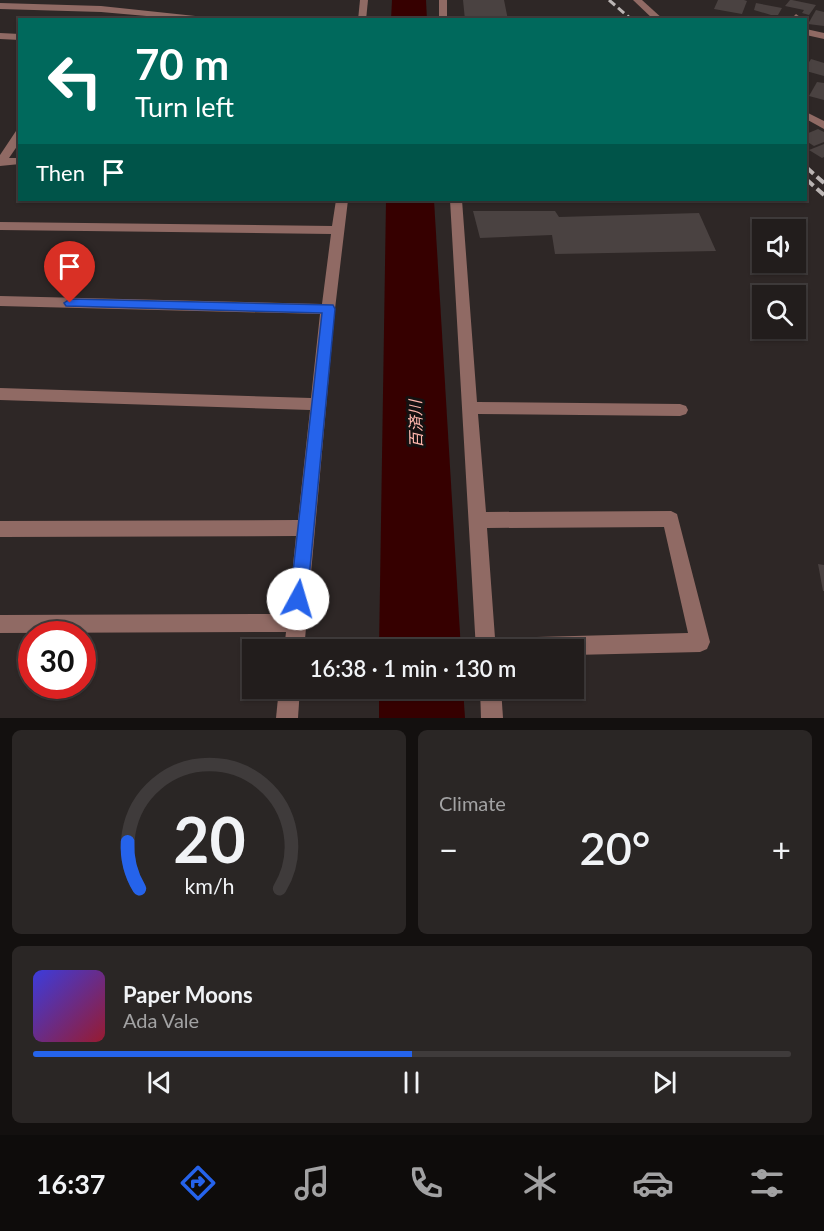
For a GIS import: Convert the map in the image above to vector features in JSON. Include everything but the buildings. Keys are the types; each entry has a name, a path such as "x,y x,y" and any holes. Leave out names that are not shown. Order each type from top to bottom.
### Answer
{"street":[{"path":"95,18 107,0"},
{"path":"362,18 364,0"},
{"path":"442,0 443,18"},
{"path":"637,0 658,18"},
{"path":"647,8 654,0"},
{"path":"0,6 26,3 206,18"},
{"path":"807,32 824,36"},
{"path":"0,36 18,37"},
{"path":"807,116 824,126"},
{"path":"1,162 18,136"},
{"path":"1,162 18,161"},
{"path":"295,639 328,309 342,201"},
{"path":"456,201 485,639"},
{"path":"0,226 338,230"},
{"path":"0,302 328,309"},
{"path":"0,394 318,404"},
{"path":"471,408 680,410"},
{"path":"478,520 671,519 700,642 584,646"},
{"path":"0,529 306,528"},
{"path":"0,624 296,623"},
{"path":"287,718 289,699"},
{"path":"491,699 492,718"}],"waterway":[{"name":"百済川","path":"409,0 409,18"},
{"name":"百済川","path":"410,201 420,639"},
{"name":"百済川","path":"421,699 422,718"}],"railway":[{"path":"609,0 630,18"},
{"path":"807,168 824,183"},
{"path":"807,180 824,195"}],"route":[{"path":"70,303 328,309 298,599"}]}
